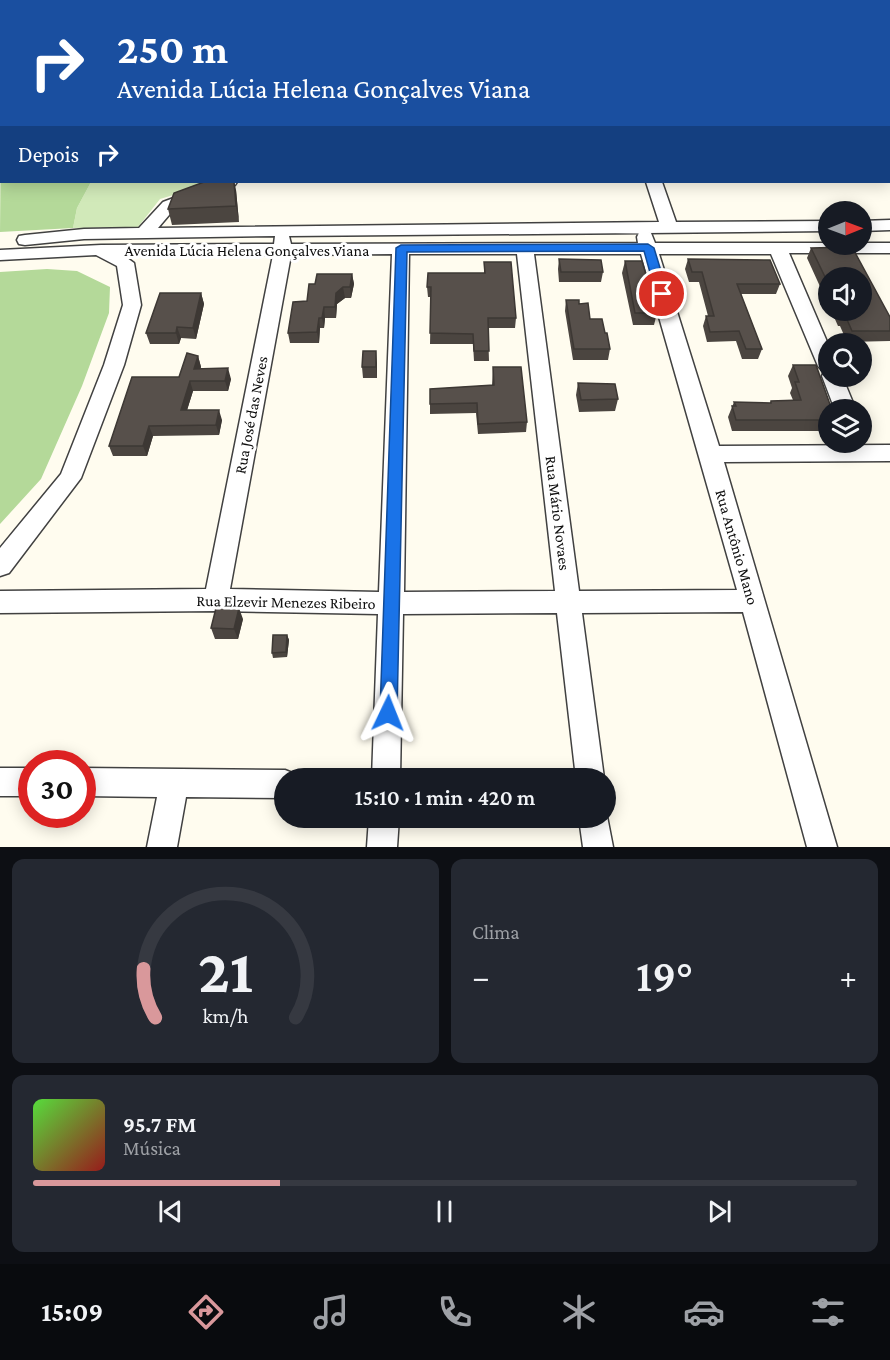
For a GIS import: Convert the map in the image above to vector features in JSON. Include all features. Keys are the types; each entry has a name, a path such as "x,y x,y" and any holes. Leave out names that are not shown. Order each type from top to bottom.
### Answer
{"street":[{"path":"144,233 169,205 226,183"},
{"path":"654,183 669,227"},
{"path":"872,226 890,225"},
{"name":"Avenida Lúcia Helena Gonçalves Viana","path":"0,243 84,234 144,233 401,248 525,248 645,237 669,227 818,226"},
{"name":"Avenida Lúcia Helena Gonçalves Viana","path":"0,255 282,240 645,237 778,249 890,248"},
{"name":"Rua Antônio Mano","path":"645,237 711,454 822,847"},
{"name":"Rua José das Neves","path":"216,600 282,240"},
{"path":"386,768 401,248"},
{"name":"Rua Mário Novaes","path":"525,248 589,768"},
{"path":"778,249 818,343"},
{"path":"0,566 70,478 114,365 132,305 125,263 101,250"},
{"path":"711,454 818,450"},
{"path":"872,450 890,453"},
{"name":"Rua Elzevir Menezes Ribeiro","path":"0,602 752,601"},
{"path":"0,782 18,782"},
{"path":"96,782 274,784"},
{"path":"162,847 174,782"},
{"path":"382,847 383,828"},
{"path":"595,828 598,847"}],"green space":[{"path":"0,183 90,183 77,208 73,228 0,232"},
{"path":"90,183 214,183 160,199 138,227 73,228 77,208"},
{"path":"47,269 77,271 110,287 109,313 82,386 41,479 0,524 0,272"}],"building":[{"path":"201,183 234,183 236,206 168,209 174,193"},
{"path":"811,248 818,248 818,255 856,255 863,267 820,267"},
{"path":"559,259 601,260 603,272 561,272"},
{"path":"688,259 770,260 780,284 737,284 762,349 746,349 739,331 710,332 706,316 714,316 702,272 692,272"},
{"path":"625,261 642,261 657,313 635,313"},
{"path":"484,262 511,262 516,318 488,318 489,351 474,351 473,334 430,333 431,287 427,287 428,273 485,273"},
{"path":"317,274 352,274 350,287 343,287 336,293 335,307 324,307 322,318 319,318 317,332 288,333 293,302 307,301 309,284 315,284"},
{"path":"872,284 890,317 890,331 852,331 848,321 872,321"},
{"path":"160,293 201,293 193,328 177,327 176,333 146,333"},
{"path":"566,300 579,300 579,304 588,303 590,319 602,319 610,349 574,349"},
{"path":"363,351 376,351 376,367 362,367"},
{"path":"187,353 198,356 194,369 228,368 225,381 190,381 181,410 219,410 216,425 149,426 143,446 109,446 132,377 179,377"},
{"path":"793,365 816,365 818,387 824,387 828,399 818,399 818,420 736,420 732,406 736,406 734,402 771,403 771,401 801,400 795,382 799,382"},
{"path":"493,367 521,367 527,422 478,424 477,403 430,404 430,389 494,385"},
{"path":"578,383 615,384 618,399 581,400"},
{"path":"216,608 239,608 234,629 211,628"},
{"path":"273,635 287,635 286,652 272,653"}],"route":[{"path":"388,713 401,248 648,248 662,294"}]}
